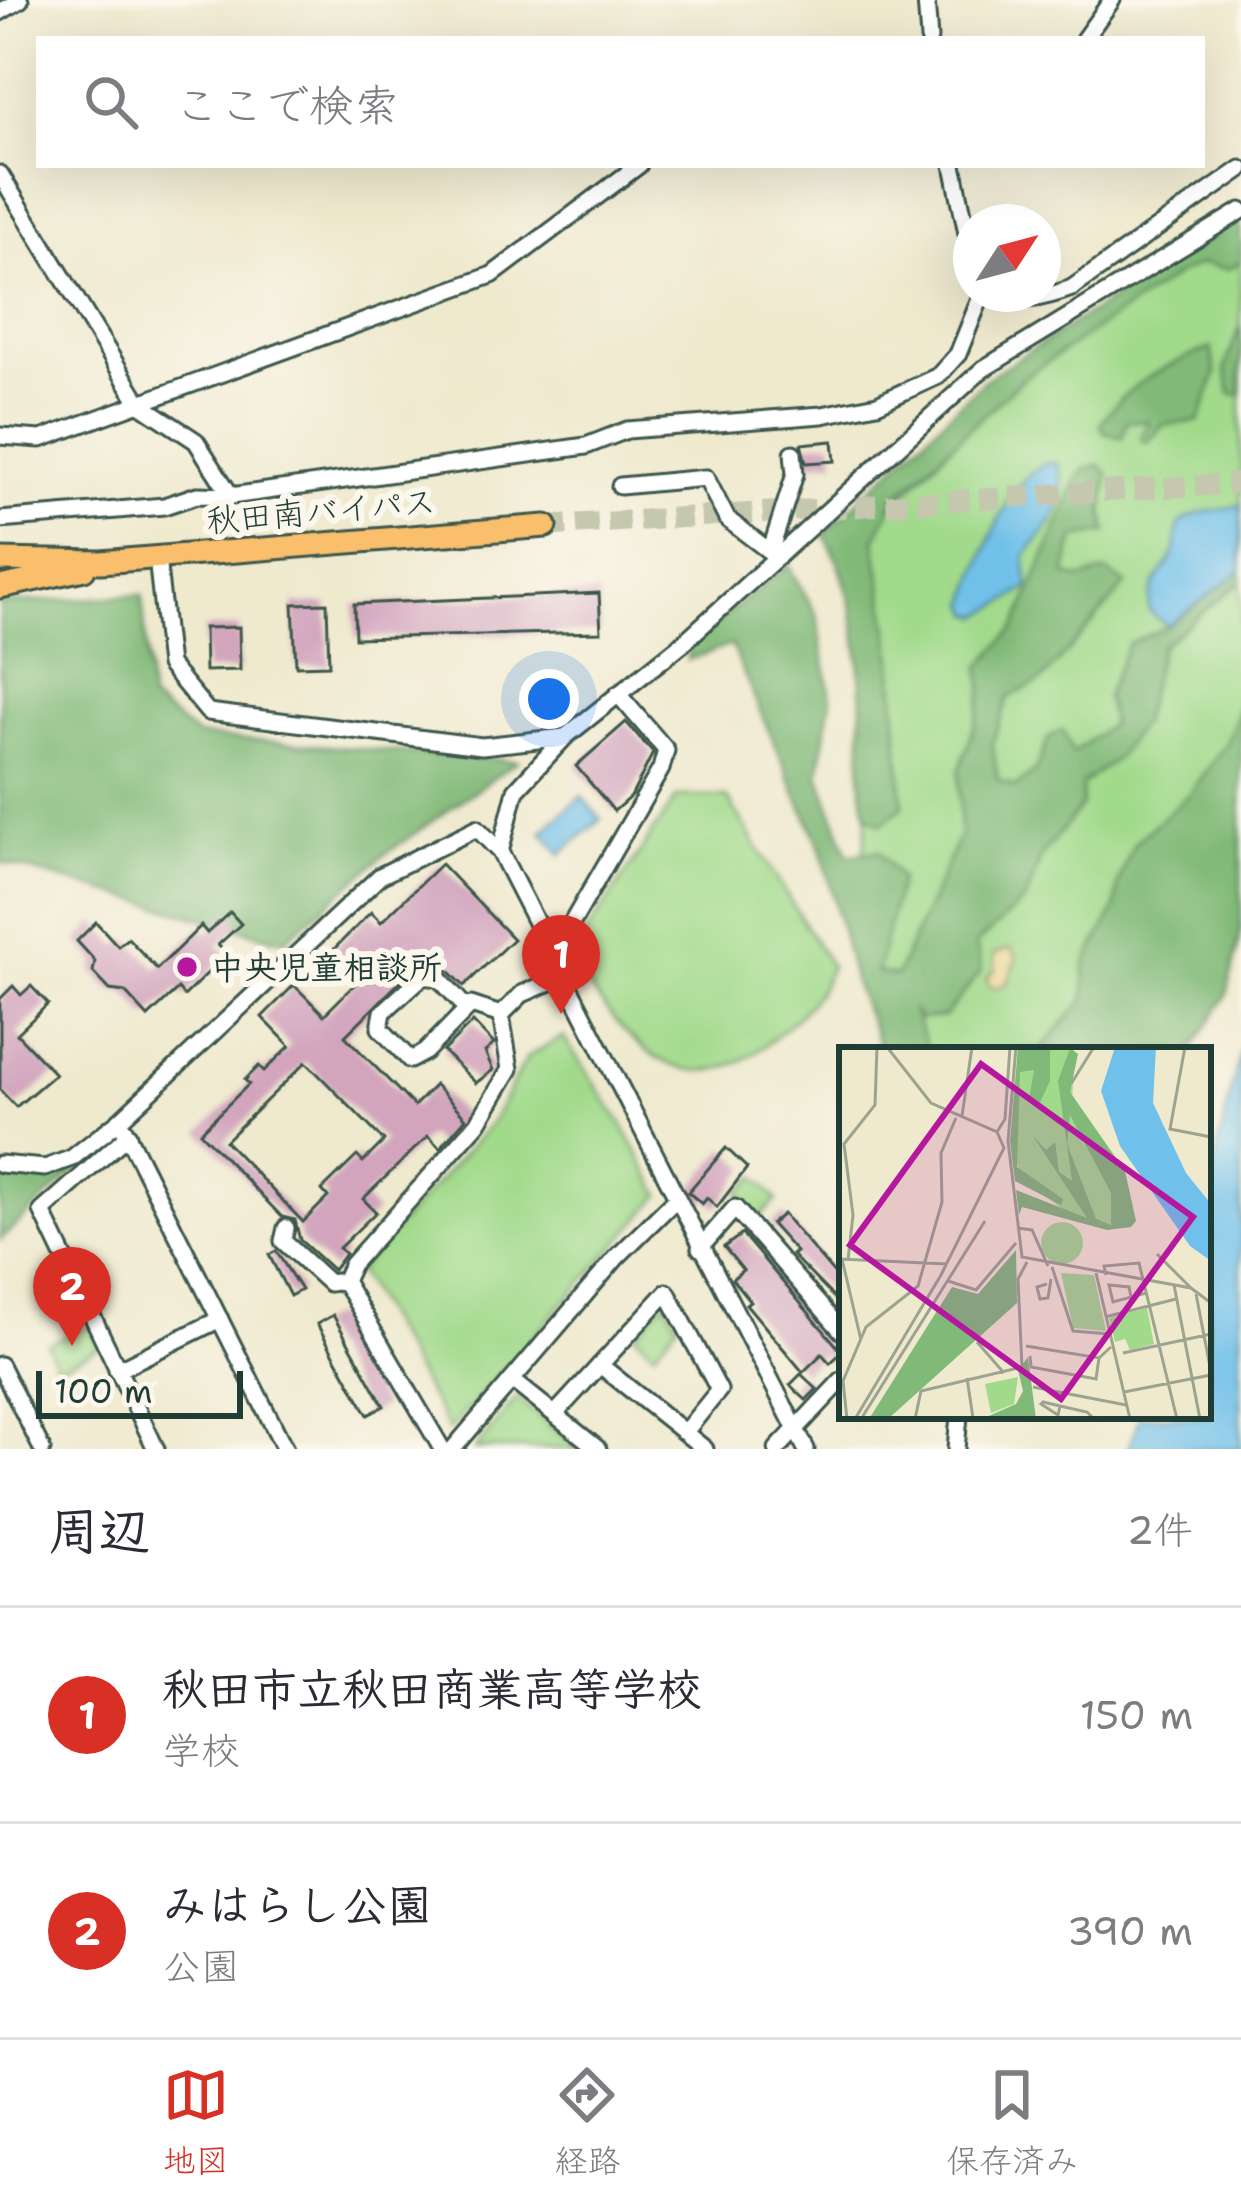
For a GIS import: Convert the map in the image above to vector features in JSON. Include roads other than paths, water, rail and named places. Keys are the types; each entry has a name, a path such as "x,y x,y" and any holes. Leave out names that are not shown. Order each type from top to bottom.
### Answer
{"highway":[{"name":"秋田南バイパス","path":"0,560 101,562 546,526"},
{"name":"秋田南バイパス","path":"0,587 101,562"}],"street":[{"path":"0,12 20,0"},
{"path":"926,0 929,36"},
{"path":"1086,36 1112,0"},
{"path":"0,436 40,439 492,275 635,168"},
{"path":"954,168 961,204"},
{"path":"1061,292 1241,169"},
{"path":"0,174 140,404 196,440 231,496"},
{"path":"500,852 516,790 565,736 983,369 1241,211"},
{"path":"0,520 231,496 586,446 627,430 822,415 877,404 938,376 958,354 978,312"},
{"path":"774,553 794,474 793,453"},
{"path":"620,486 706,478 736,528 774,553"},
{"path":"158,558 169,665 208,712 482,746 565,736"},
{"path":"551,959 661,770 666,750 618,694"},
{"path":"155,1449 41,1211 380,876 435,852 466,829 487,835 500,852 560,978 806,1449"},
{"path":"467,1009 425,1052 410,1060 380,1028 383,1012 423,976 439,978 467,1009 502,1015"},
{"path":"502,1015 522,994 560,978"},
{"path":"344,1282 352,1264 478,1123 510,1069 502,1015"},
{"path":"0,1164 45,1168 123,1128"},
{"path":"123,1128 284,1449"},
{"path":"453,1449 617,1257 676,1199"},
{"path":"700,1248 735,1208 839,1328"},
{"path":"286,1228 283,1241 329,1283 344,1282"},
{"path":"344,1282 442,1449"},
{"path":"556,1414 667,1292 719,1390 685,1432"},
{"path":"117,1370 220,1319"},
{"path":"0,1365 42,1449"},
{"path":"600,1365 706,1449"},
{"path":"512,1380 598,1449"},
{"path":"777,1449 839,1383"},
{"path":"956,1449 959,1419"}],"water":[{"path":"1050,462 1059,464 1062,493 1056,515 1025,556 1029,588 981,616 972,613 968,603 998,523 1021,483"},
{"path":"1241,504 1241,571 1168,626 1149,612 1150,601 1174,553 1179,527 1192,516"},
{"path":"582,796 601,819 561,854 542,832"},
{"path":"1241,1048 1241,1449 1128,1449 1139,1419 1211,1419 1211,1177"}],"tunnel":[{"path":"546,526 1241,483"}],"place":[{"name":"中央児童相談所","path":"187,967"},
{"name":"秋田市立秋田商業高等学校","path":"561,1014"},
{"name":"みはらし公園","path":"72,1346"}]}
